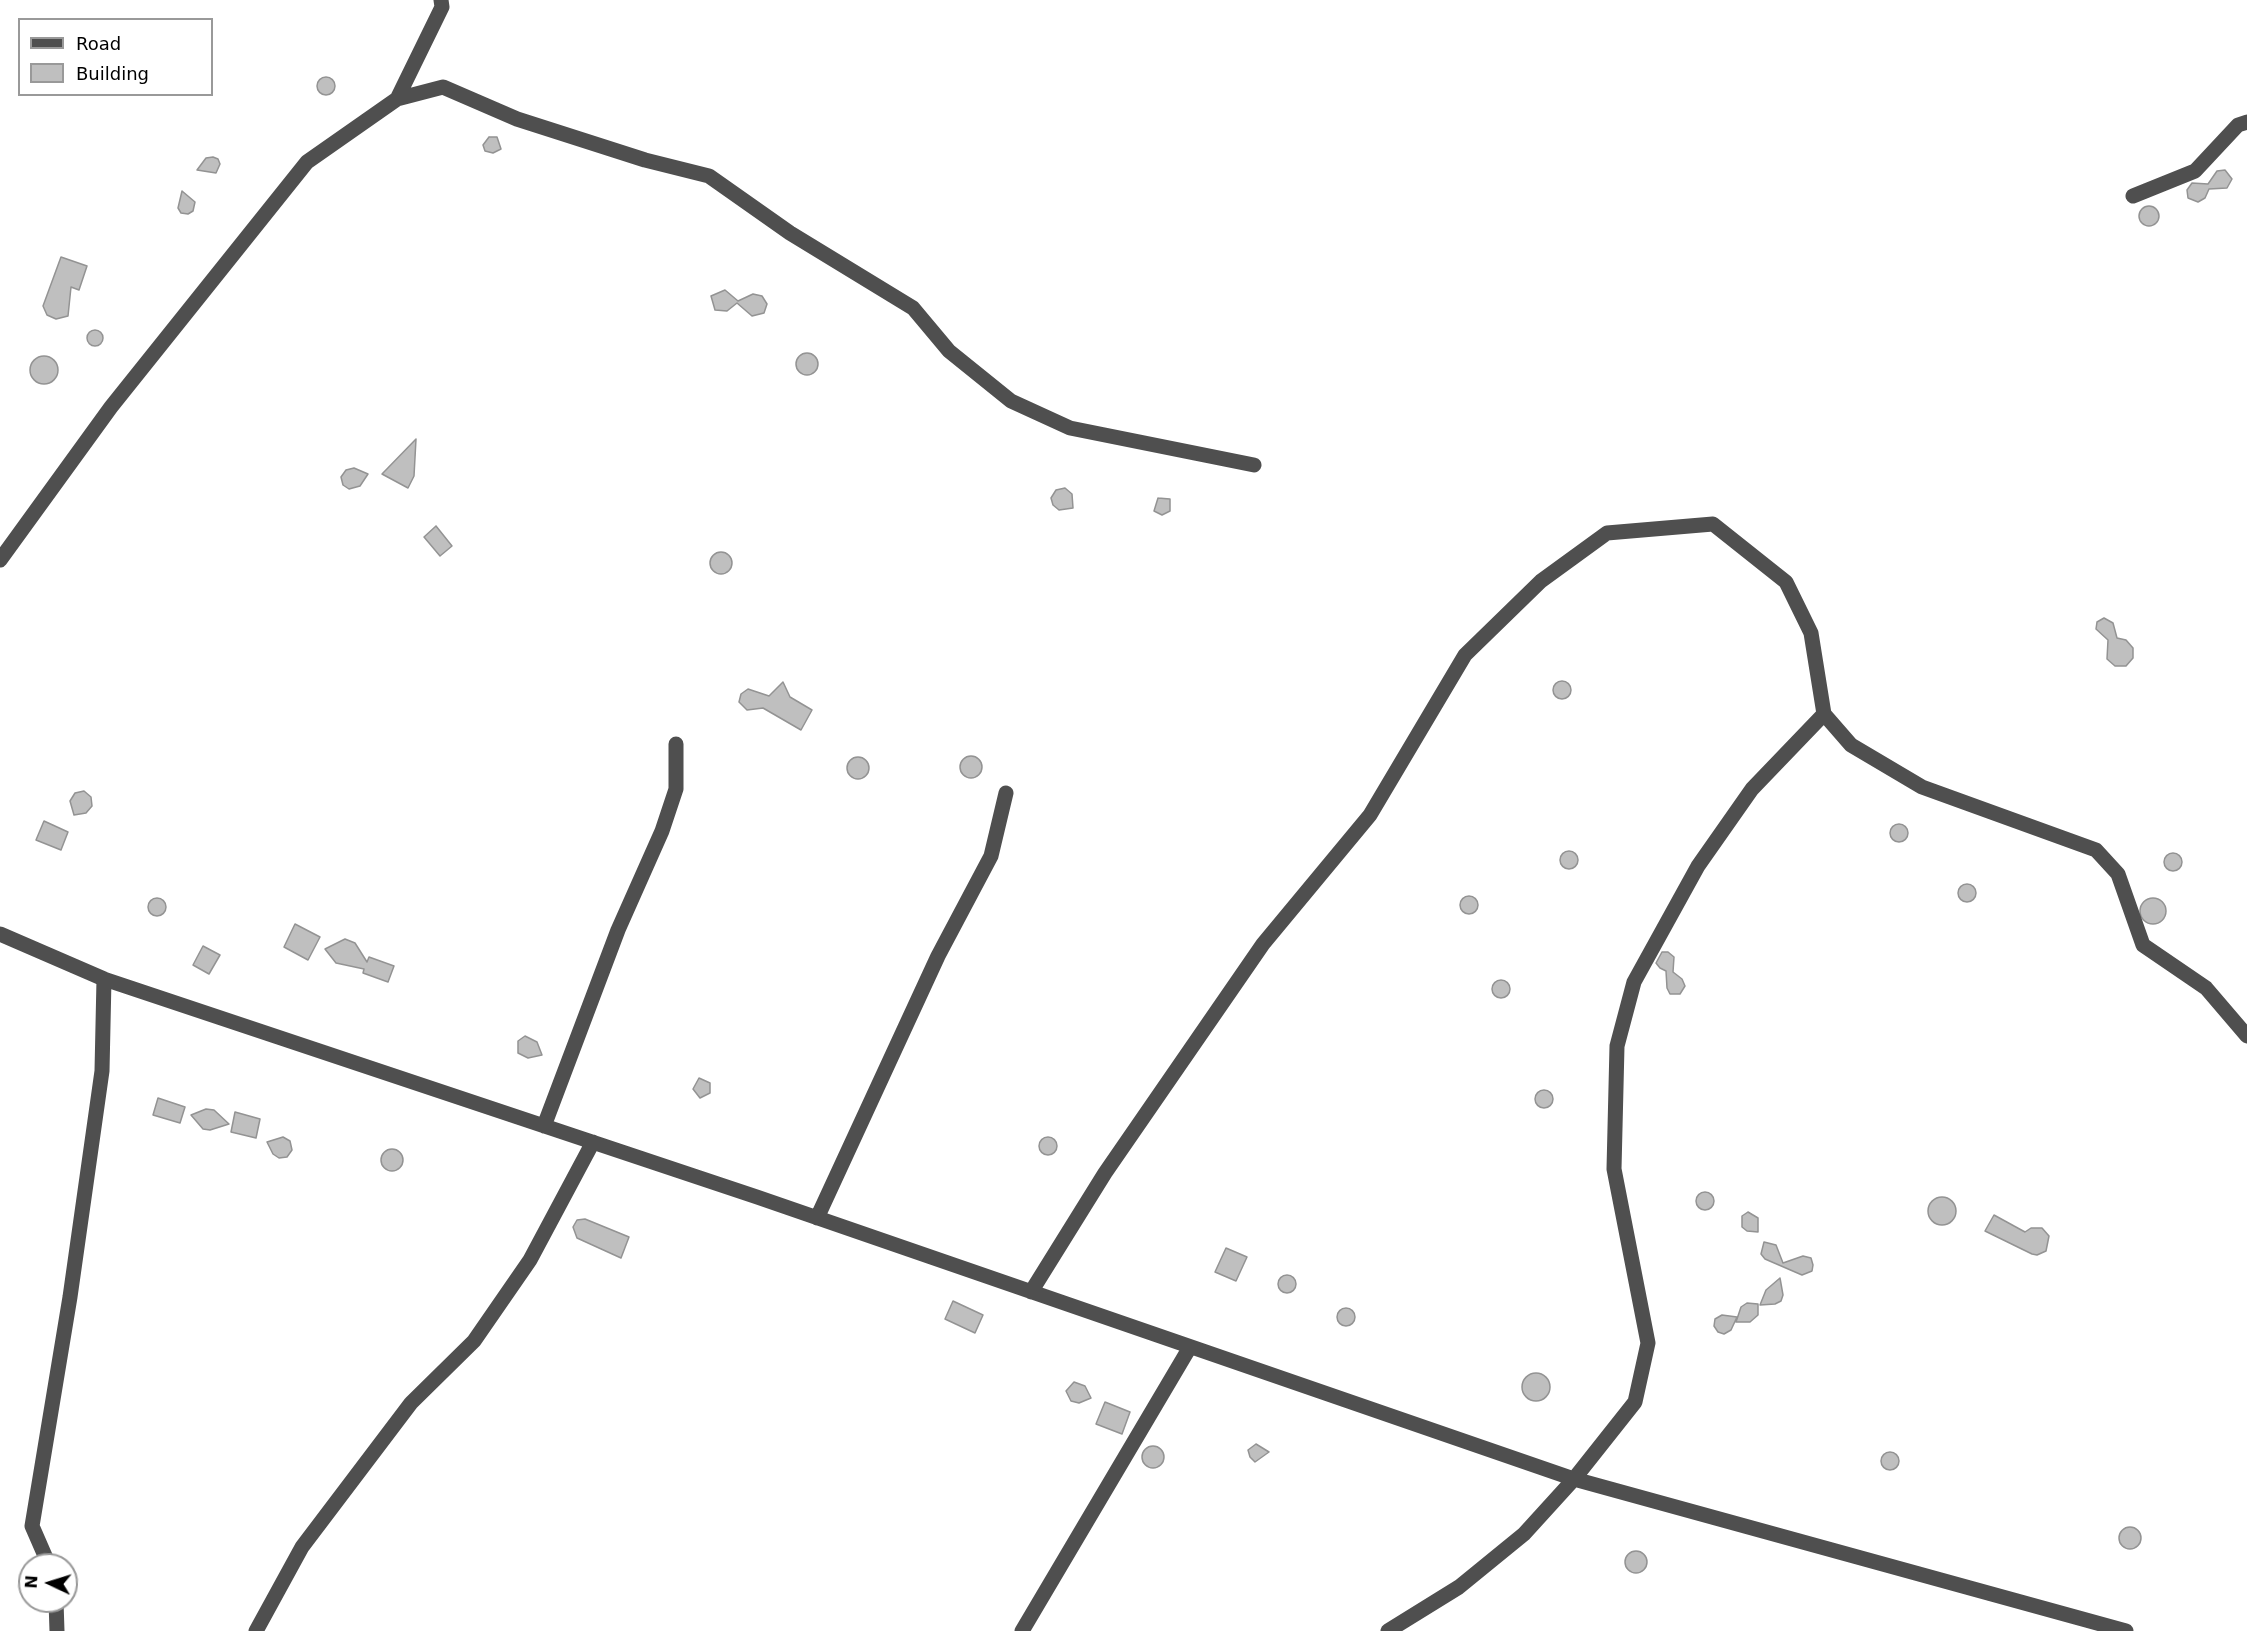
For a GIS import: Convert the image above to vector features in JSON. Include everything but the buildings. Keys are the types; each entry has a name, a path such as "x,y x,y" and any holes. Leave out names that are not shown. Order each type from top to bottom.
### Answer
{"street":[{"path":"397,99 442,7 441,0"},
{"path":"0,560 111,407 307,162 397,99 443,87 517,119 645,160 709,176 790,233 913,308 949,351 1011,401 1070,428 1254,465"},
{"path":"2133,196 2194,171 2238,125 2247,122"},
{"path":"1031,1292 1105,1173 1263,944 1370,815 1465,656 1541,581 1607,532 1713,525 1786,582 1811,633 1824,714 1851,745 1922,786 2096,850 2118,874 2143,945 2206,988 2247,1036"},
{"path":"1388,1631 1459,1587 1524,1534 1574,1479 1635,1402 1648,1343 1614,1169 1617,1046 1634,982 1698,866 1752,789 1824,714"},
{"path":"544,1126 618,930 669,810 676,789 676,744"},
{"path":"817,1218 938,956 992,856 1006,793"},
{"path":"0,934 104,979 817,1218 1574,1479 2126,1631"},
{"path":"44,1553 32,1526 70,1297 102,1071 104,979"},
{"path":"256,1631 308,1538 411,1402 474,1341 530,1260 593,1142"},
{"path":"1022,1631 1190,1347"},
{"path":"56,1613 57,1631"}]}
